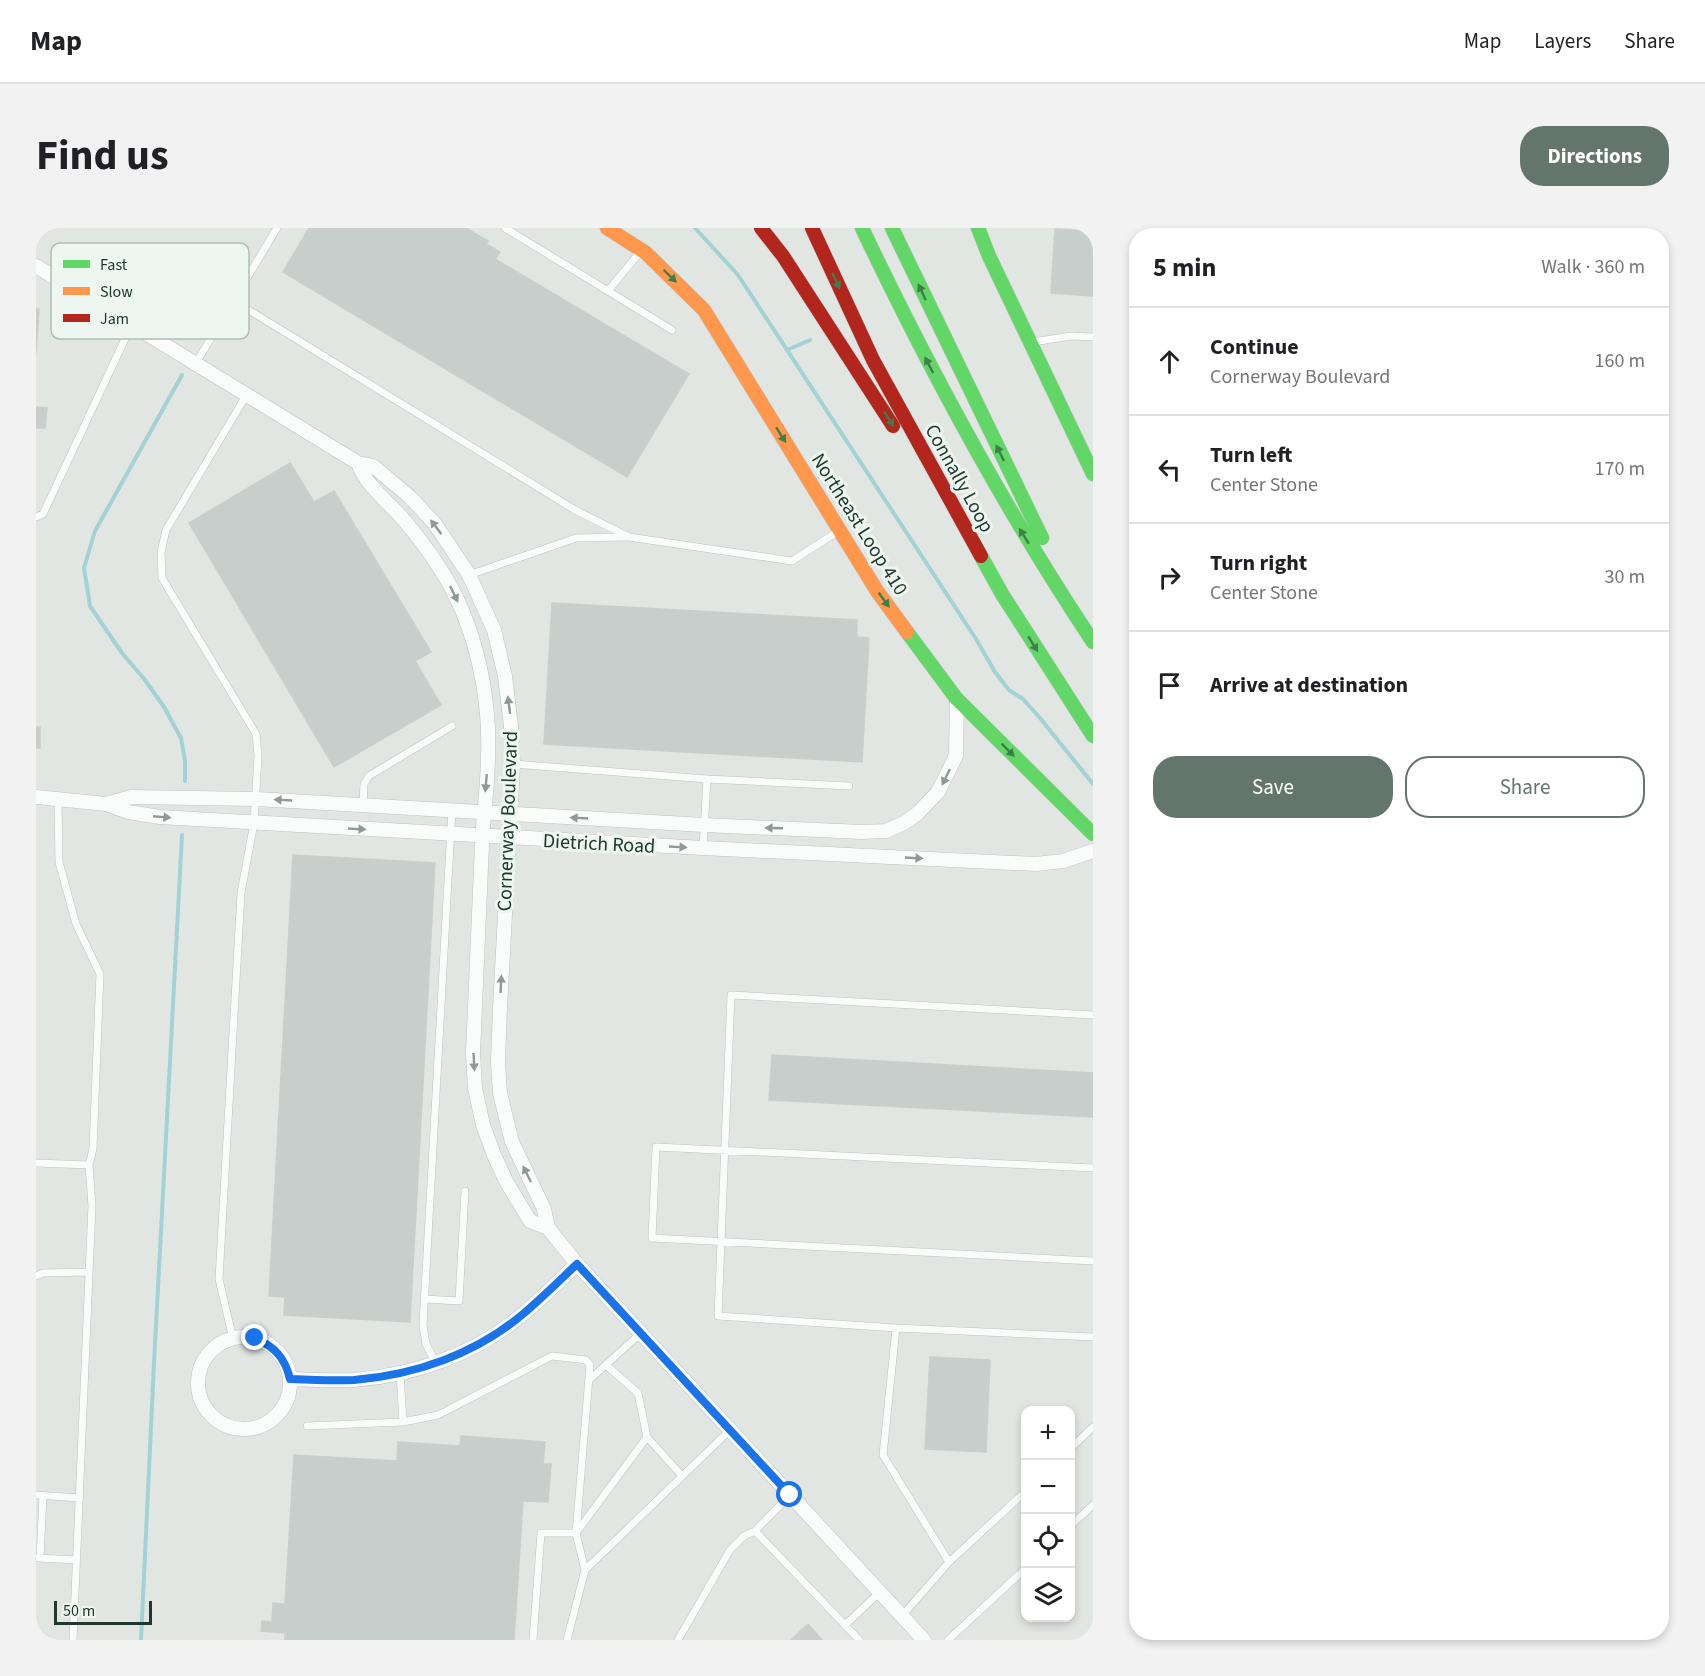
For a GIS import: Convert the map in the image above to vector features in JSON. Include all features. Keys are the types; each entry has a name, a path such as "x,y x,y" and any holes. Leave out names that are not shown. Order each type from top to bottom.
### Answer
{"main road":[{"name":"Northeast Loop 410","path":"607,228 641,250 704,310 877,591 957,700 1093,834"},
{"path":"761,228 783,256 1002,594"},
{"name":"Connally Loop","path":"812,228 873,360 1002,594 1093,736"},
{"name":"Connally Loop","path":"862,228 895,299 967,438 1023,535 1091,640"},
{"path":"978,228 1093,474"},
{"path":"893,229 1091,640"},
{"path":"788,239 834,335"}],"street":[{"name":"Cornerway Boulevard","path":"36,266 51,275"},
{"name":"Cornerway Boulevard","path":"157,339 357,463 373,466 410,497 435,524 469,575 494,630 505,676 511,726 513,764 498,1051 500,1093 512,1142 544,1209 548,1228 577,1264 924,1640"},
{"name":"Cornerway Boulevard","path":"357,463 362,474 428,549 447,579 462,611 477,655 484,694 489,757 482,836 473,1053 475,1088 483,1125 506,1181 530,1221 548,1228"},
{"name":"Dietrich Road","path":"106,804 131,797 256,799 704,825 886,831 904,823 918,813 938,792 956,756 957,700"},
{"name":"Dietrich Road","path":"36,797 106,804 128,812 160,817 703,848 1036,864 1063,861 1093,851"},
{"path":"885,856 886,831"},
{"path":"290,1379 352,1380 400,1373 436,1363 498,1333 523,1314 577,1264"},
{"path":"255,1338 268,1344 279,1353 287,1365 290,1379 288,1395 282,1409 270,1420 256,1427 240,1428 225,1424 212,1415 202,1402 198,1387 199,1373 204,1359 214,1348 233,1339 255,1338"}],"lane":[{"path":"249,276 277,228"},
{"path":"506,228 672,330"},
{"path":"608,291 641,250"},
{"path":"249,310 575,510 629,537"},
{"path":"1030,342 1071,336 1093,337"},
{"path":"36,517 43,514 125,339"},
{"path":"196,363 211,339"},
{"path":"233,1339 219,1279 241,893 254,823 256,799 258,756 256,734 162,578 161,552 166,530 247,394"},
{"path":"469,575 576,538 629,537 792,561 840,530"},
{"path":"363,805 364,784 369,776 452,726"},
{"path":"513,764 707,779 849,786"},
{"path":"703,848 707,779"},
{"path":"58,799 59,862 76,924 100,974 93,1149 89,1165 92,1206 73,1640"},
{"path":"436,1363 426,1344 423,1325 452,810"},
{"path":"1093,1015 732,995 718,1316 896,1328 1093,1337"},
{"path":"1093,1168 656,1147 652,1238 1093,1261"},
{"path":"36,1163 89,1165"},
{"path":"424,1299 459,1301 465,1191"},
{"path":"36,1276 43,1273 89,1272"},
{"path":"896,1328 883,1455 949,1562"},
{"path":"589,1380 641,1333"},
{"path":"307,1426 403,1422 438,1415 552,1356 586,1360 590,1365 576,1533 585,1570 567,1640"},
{"path":"606,1365 638,1393 647,1437 682,1476"},
{"path":"400,1373 403,1422"},
{"path":"1075,1445 1093,1427"},
{"path":"585,1570 730,1430"},
{"path":"576,1533 647,1437"},
{"path":"77,1560 38,1558 40,1495 80,1498"},
{"path":"678,1640 730,1550 744,1536 755,1531 790,1495"},
{"path":"902,1616 949,1562 1021,1496"},
{"path":"1075,1522 1093,1505"},
{"path":"755,1531 859,1640"},
{"path":"533,1640 541,1533 576,1533"},
{"path":"948,1640 1021,1573"},
{"path":"845,1624 880,1592"}],"building":[{"path":"309,228 466,228 488,241 486,244 500,252 495,259 689,374 627,477 283,272"},
{"path":"1055,229 1093,231 1093,296 1051,293"},
{"path":"36,309 39,309 36,353"},
{"path":"36,407 47,408 45,428 36,428"},
{"path":"290,463 314,502 334,491 431,652 415,661 441,705 334,767 189,523"},
{"path":"552,603 857,620 857,637 869,638 862,762 544,744"},
{"path":"36,727 40,727 40,748 36,748"},
{"path":"293,855 435,863 410,1322 284,1315 285,1297 269,1296"},
{"path":"772,1055 1093,1073 1093,1117 769,1100"},
{"path":"930,1357 990,1360 986,1452 925,1449"},
{"path":"461,1436 545,1442 543,1464 551,1464 548,1502 523,1501 514,1640 285,1640 285,1633 261,1631 262,1621 272,1622 273,1603 285,1604 294,1455 397,1461 398,1442 460,1446"},
{"path":"808,1624 822,1640 791,1640"}],"waterway":[{"path":"695,228 738,275 976,639 995,672 1009,690 1023,699 1040,718 1093,784"},
{"path":"787,350 810,340"},
{"path":"182,375 95,531 84,568 90,606 122,653 164,707 181,738 185,761 185,781"},
{"path":"141,1640 182,835"}],"traffic: fast":[{"path":"862,228 914,334 999,491 1093,642"},
{"path":"892,228 1042,538"},
{"path":"978,228 989,256 1093,474"},
{"path":"981,556 1002,594 1093,736"},
{"path":"907,632 956,698 1093,834"}],"traffic: slow":[{"path":"607,228 646,253 704,310 877,591 907,632"}],"traffic: jam":[{"path":"761,228 783,256 893,426"},
{"path":"812,228 873,360 981,556"}],"route":[{"path":"255,1338 268,1344 279,1353 287,1365 290,1379 352,1380 383,1377 443,1361 498,1333 523,1314 577,1264 790,1495"}]}
